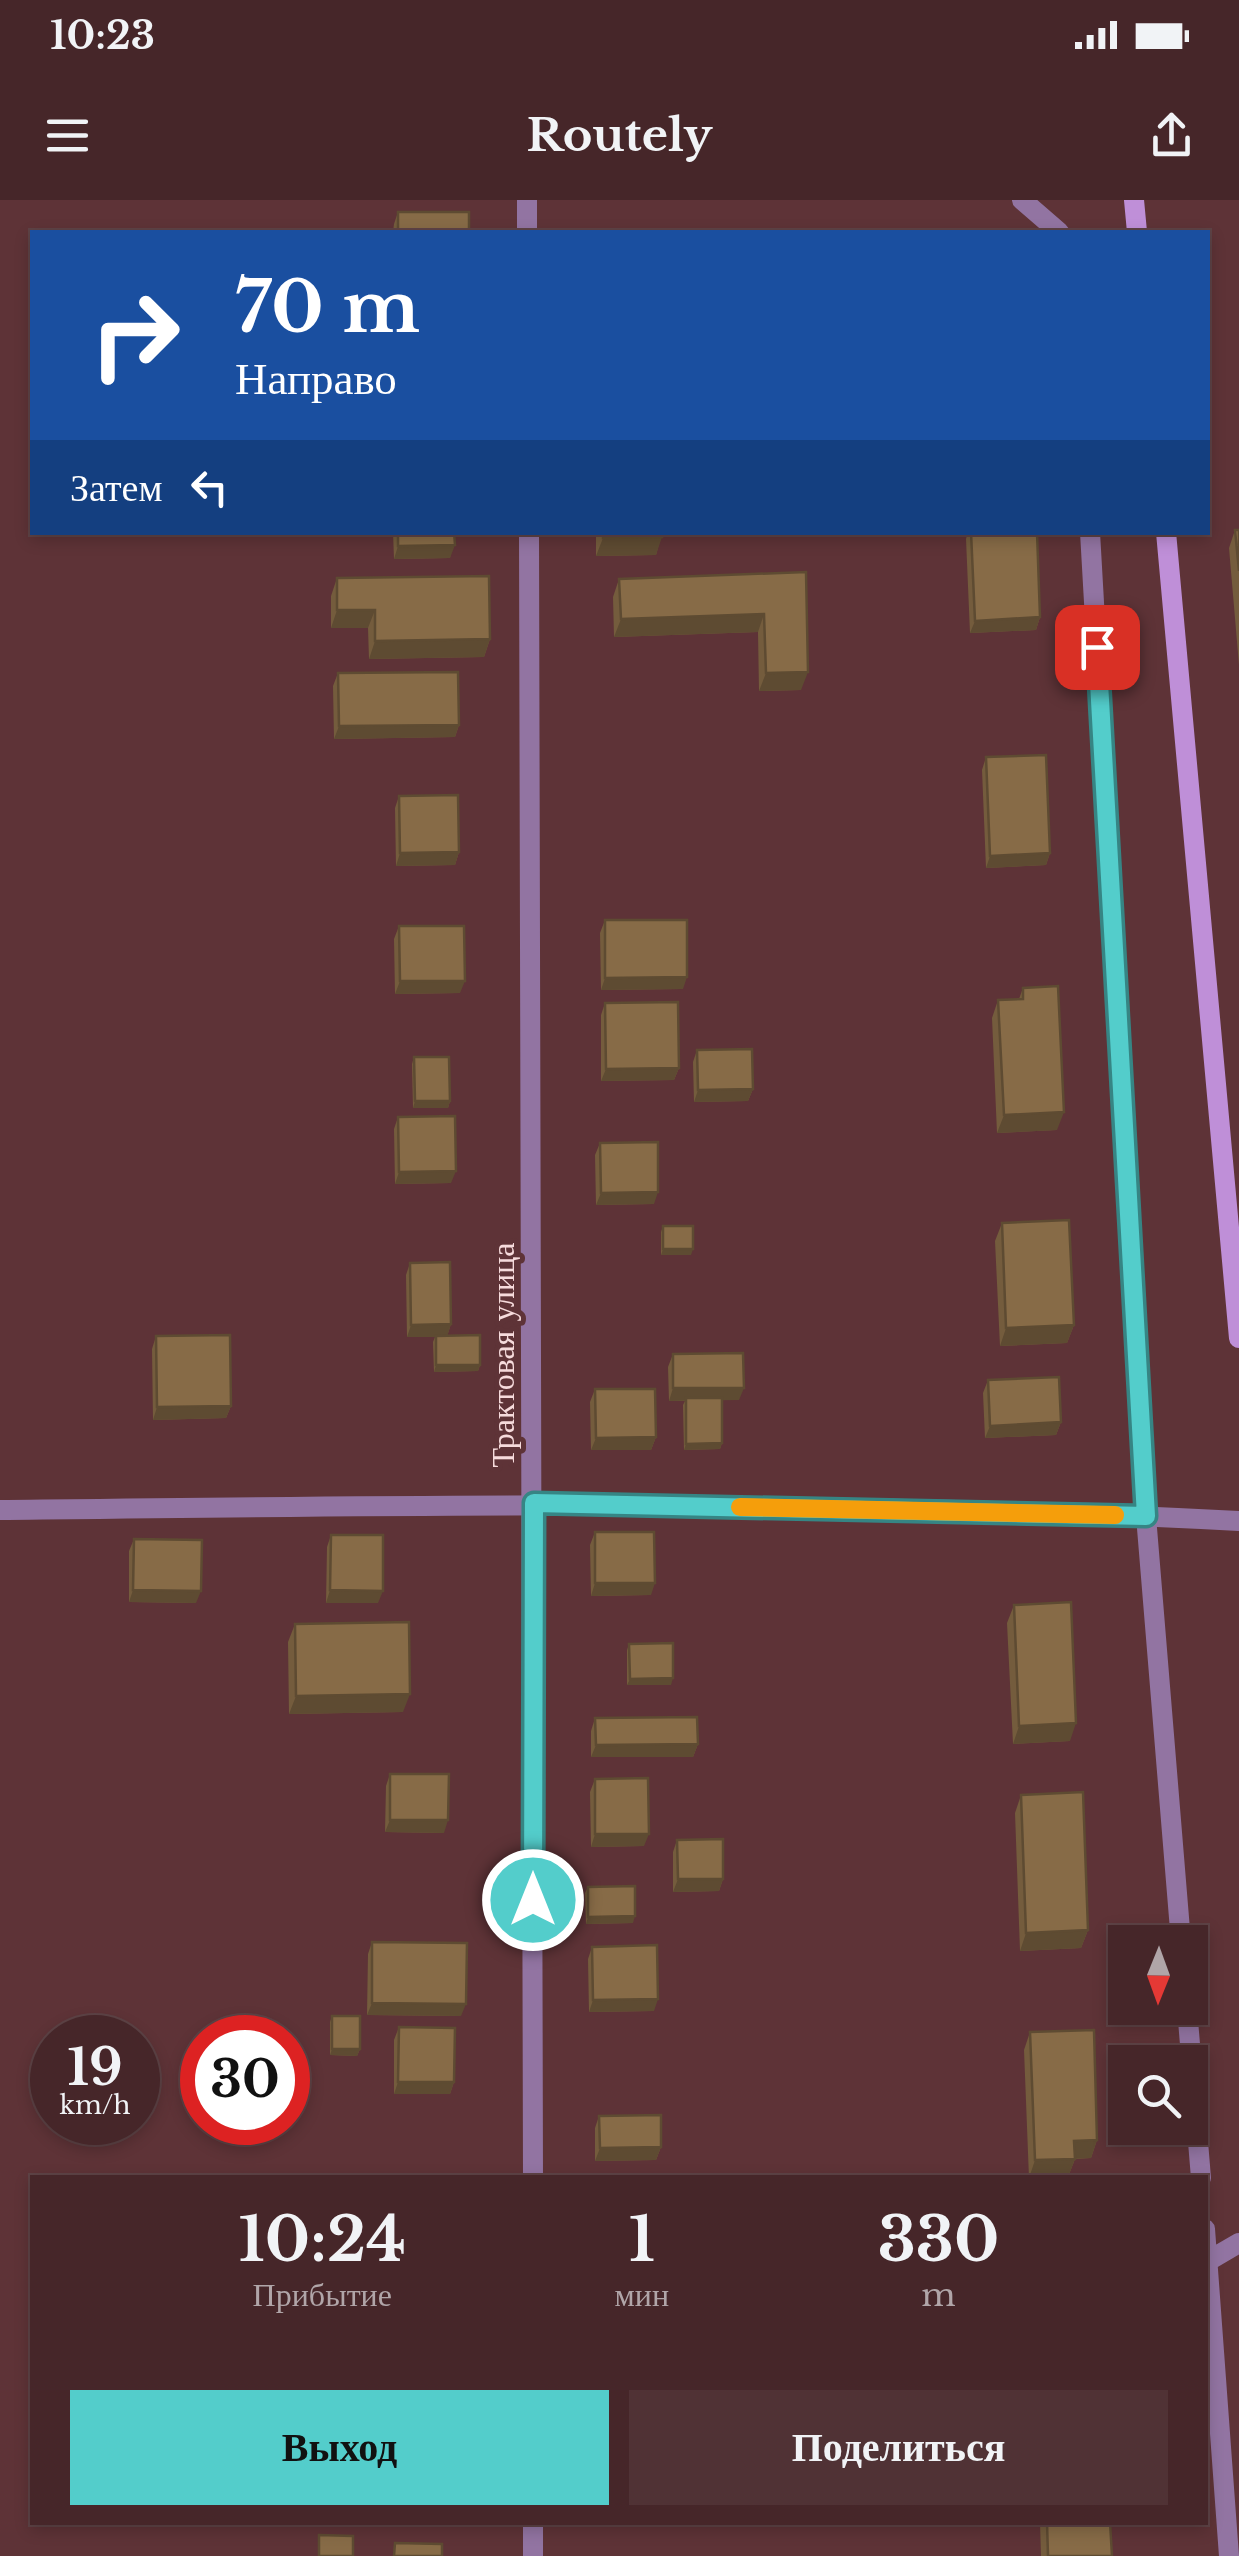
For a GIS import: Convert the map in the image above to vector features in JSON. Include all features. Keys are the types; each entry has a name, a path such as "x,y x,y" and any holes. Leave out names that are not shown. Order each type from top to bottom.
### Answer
{"main road":[{"path":"1134,200 1137,230"},
{"path":"1166,535 1239,1338"}],"street":[{"path":"527,200 527,230"},
{"path":"1022,200 1057,230"},
{"name":"Трактовая улица","path":"529,535 533,2175"},
{"path":"1090,535 1146,1516 1180,1925"},
{"path":"0,1510 534,1503 1239,1521"},
{"path":"1188,2025 1201,2175"},
{"path":"1229,2556 1208,2262 1239,2243"},
{"path":"533,2525 533,2556"}],"building":[{"path":"398,212 469,212 469,230 398,230"},
{"path":"1235,530 1239,530 1239,571"},
{"path":"398,535 454,535 455,545 398,546"},
{"path":"603,535 662,535 662,537"},
{"path":"971,535 1037,535 1040,617 975,621"},
{"path":"806,572 808,672 766,673 764,614 621,619 619,579"},
{"path":"489,576 490,639 375,641 375,610 337,610 337,578"},
{"path":"458,672 459,725 339,726 338,673"},
{"path":"1046,755 1050,853 990,856 986,757"},
{"path":"458,795 459,852 400,853 399,796"},
{"path":"605,920 687,920 687,977 605,978"},
{"path":"399,926 464,926 465,981 400,981"},
{"path":"1058,986 1064,1112 1004,1115 998,1000 1023,999 1023,988"},
{"path":"678,1002 679,1068 606,1069 605,1003"},
{"path":"752,1049 753,1089 698,1090 697,1050"},
{"path":"414,1057 449,1057 450,1101 415,1101"},
{"path":"455,1116 456,1171 399,1172 398,1117"},
{"path":"658,1142 658,1192 601,1193 600,1143"},
{"path":"1069,1220 1074,1325 1006,1328 1002,1223"},
{"path":"663,1226 693,1226 693,1249 663,1249"},
{"path":"450,1262 451,1324 411,1325 410,1263"},
{"path":"230,1335 231,1406 157,1407 156,1336"},
{"path":"480,1335 480,1365 436,1365 436,1336"},
{"path":"743,1353 744,1388 673,1388 673,1354"},
{"path":"1059,1377 1061,1422 990,1426 988,1380"},
{"path":"595,1389 655,1389 656,1437 596,1438"},
{"path":"686,1398 722,1398 722,1443 686,1444"},
{"path":"595,1532 654,1532 655,1583 595,1583"},
{"path":"331,1535 383,1535 383,1591 330,1590"},
{"path":"134,1539 202,1540 201,1591 133,1590"},
{"path":"1071,1602 1076,1723 1019,1726 1014,1605"},
{"path":"409,1622 410,1694 296,1696 295,1624"},
{"path":"673,1643 673,1678 630,1679 629,1644"},
{"path":"697,1717 698,1744 596,1745 595,1718"},
{"path":"390,1774 449,1774 448,1820 390,1820"},
{"path":"648,1778 649,1834 595,1834 595,1779"},
{"path":"1083,1792 1088,1930 1026,1933 1021,1795"},
{"path":"723,1839 723,1879 678,1879 677,1840"},
{"path":"635,1886 635,1916 588,1917 588,1887"},
{"path":"372,1942 467,1943 466,2004 372,2003"},
{"path":"657,1945 658,1999 593,2000 592,1947"},
{"path":"332,2016 360,2016 360,2049 332,2049"},
{"path":"399,2027 455,2028 454,2082 398,2082"},
{"path":"1094,2030 1097,2140 1074,2141 1075,2159 1035,2160 1030,2032"},
{"path":"661,2115 661,2147 600,2148 599,2116"},
{"path":"1047,2525 1110,2525 1112,2556 1048,2556"},
{"path":"319,2535 353,2536 353,2556 319,2556"},
{"path":"395,2543 442,2544 442,2556 394,2556"}],"slow traffic":[{"path":"740,1507 1115,1515"}],"route":[{"path":"533,1900 534,1503 1146,1516 1097,647"}]}
